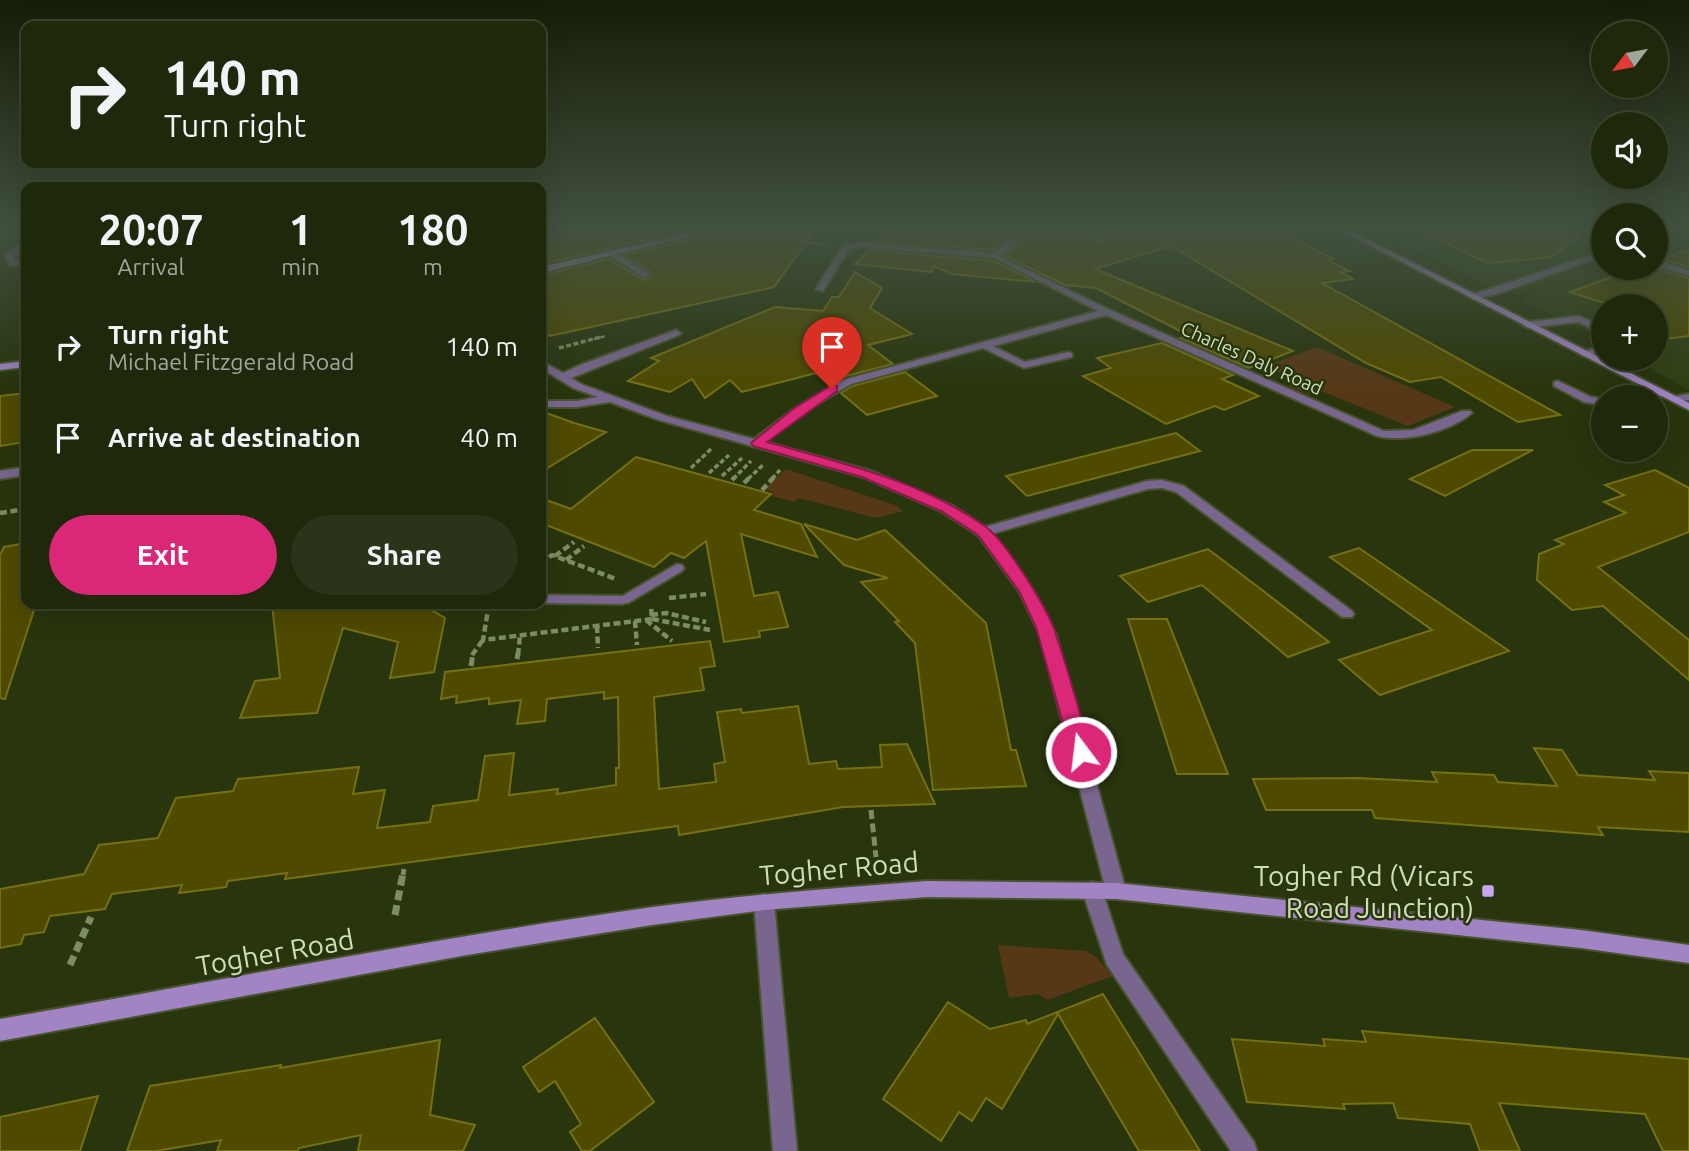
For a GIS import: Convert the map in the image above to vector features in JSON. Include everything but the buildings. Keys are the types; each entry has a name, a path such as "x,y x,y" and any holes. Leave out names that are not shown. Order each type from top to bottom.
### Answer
{"street":[{"path":"820,289 825,281"},
{"name":"Charles Daly Road","path":"1040,281 1381,434 1413,435 1466,413"},
{"path":"1442,281 1689,407"},
{"path":"1472,296 1494,292 1526,281"},
{"path":"756,450 797,411 847,382 1107,312"},
{"path":"1528,325 1579,319 1591,325"},
{"path":"562,378 584,367 676,333"},
{"path":"984,345 1024,365 1068,355"},
{"path":"1583,353 1591,351"},
{"path":"0,368 21,365"},
{"path":"546,368 608,399 756,450 867,474 946,508 983,532 1027,590 1048,635 1116,891"},
{"path":"1558,384 1591,400"},
{"path":"1669,397 1689,397"},
{"path":"546,404 577,404 608,399"},
{"path":"0,475 21,472"},
{"path":"983,532 1147,485 1162,484 1180,489 1347,614"},
{"path":"546,599 623,600 677,568"},
{"name":"Togher Road","path":"0,1030 467,946 764,902 927,889 1116,891 1581,939 1689,954"},
{"path":"1092,890 1114,958 1245,1151"},
{"path":"764,902 785,1151"}],"path":[{"path":"691,468 714,446"},
{"path":"732,480 756,450"},
{"path":"709,474 733,451"},
{"path":"722,476 746,455"},
{"path":"744,483 768,461"},
{"path":"762,490 785,465"},
{"path":"0,513 19,510"},
{"path":"555,556 574,542"},
{"path":"546,560 552,555 564,559 584,546"},
{"path":"665,599 706,594"},
{"path":"650,618 666,613 706,622"},
{"path":"650,618 710,630"},
{"path":"650,618 672,641"},
{"path":"635,621 637,645"},
{"path":"597,626 598,648"},
{"path":"517,659 520,635"},
{"path":"471,666 472,654 483,639"},
{"path":"871,810 876,856"},
{"path":"395,915 404,869"},
{"path":"70,965 91,917"}],"shaded area":[{"path":"1477,281 1689,281 1689,390 1655,371 1668,371 1668,294 1591,294 1591,334 1521,300 1543,288 1520,296"},
{"path":"1317,347 1455,407 1408,426 1321,391 1310,395 1288,386 1296,380 1269,368 1261,371 1257,369"},
{"path":"786,469 895,505 903,511 876,518 799,498 794,502 772,496 773,492 764,489"},
{"path":"998,945 1086,951 1095,956 1113,976 1047,1000 1038,994 1009,998"}],"place":[{"name":"Togher Rd (Vicars Road Junction)","path":"1488,891"}],"route":[{"path":"832,389 797,411 757,443 867,474 946,508 983,532 1027,590 1045,627 1081,752"}]}
